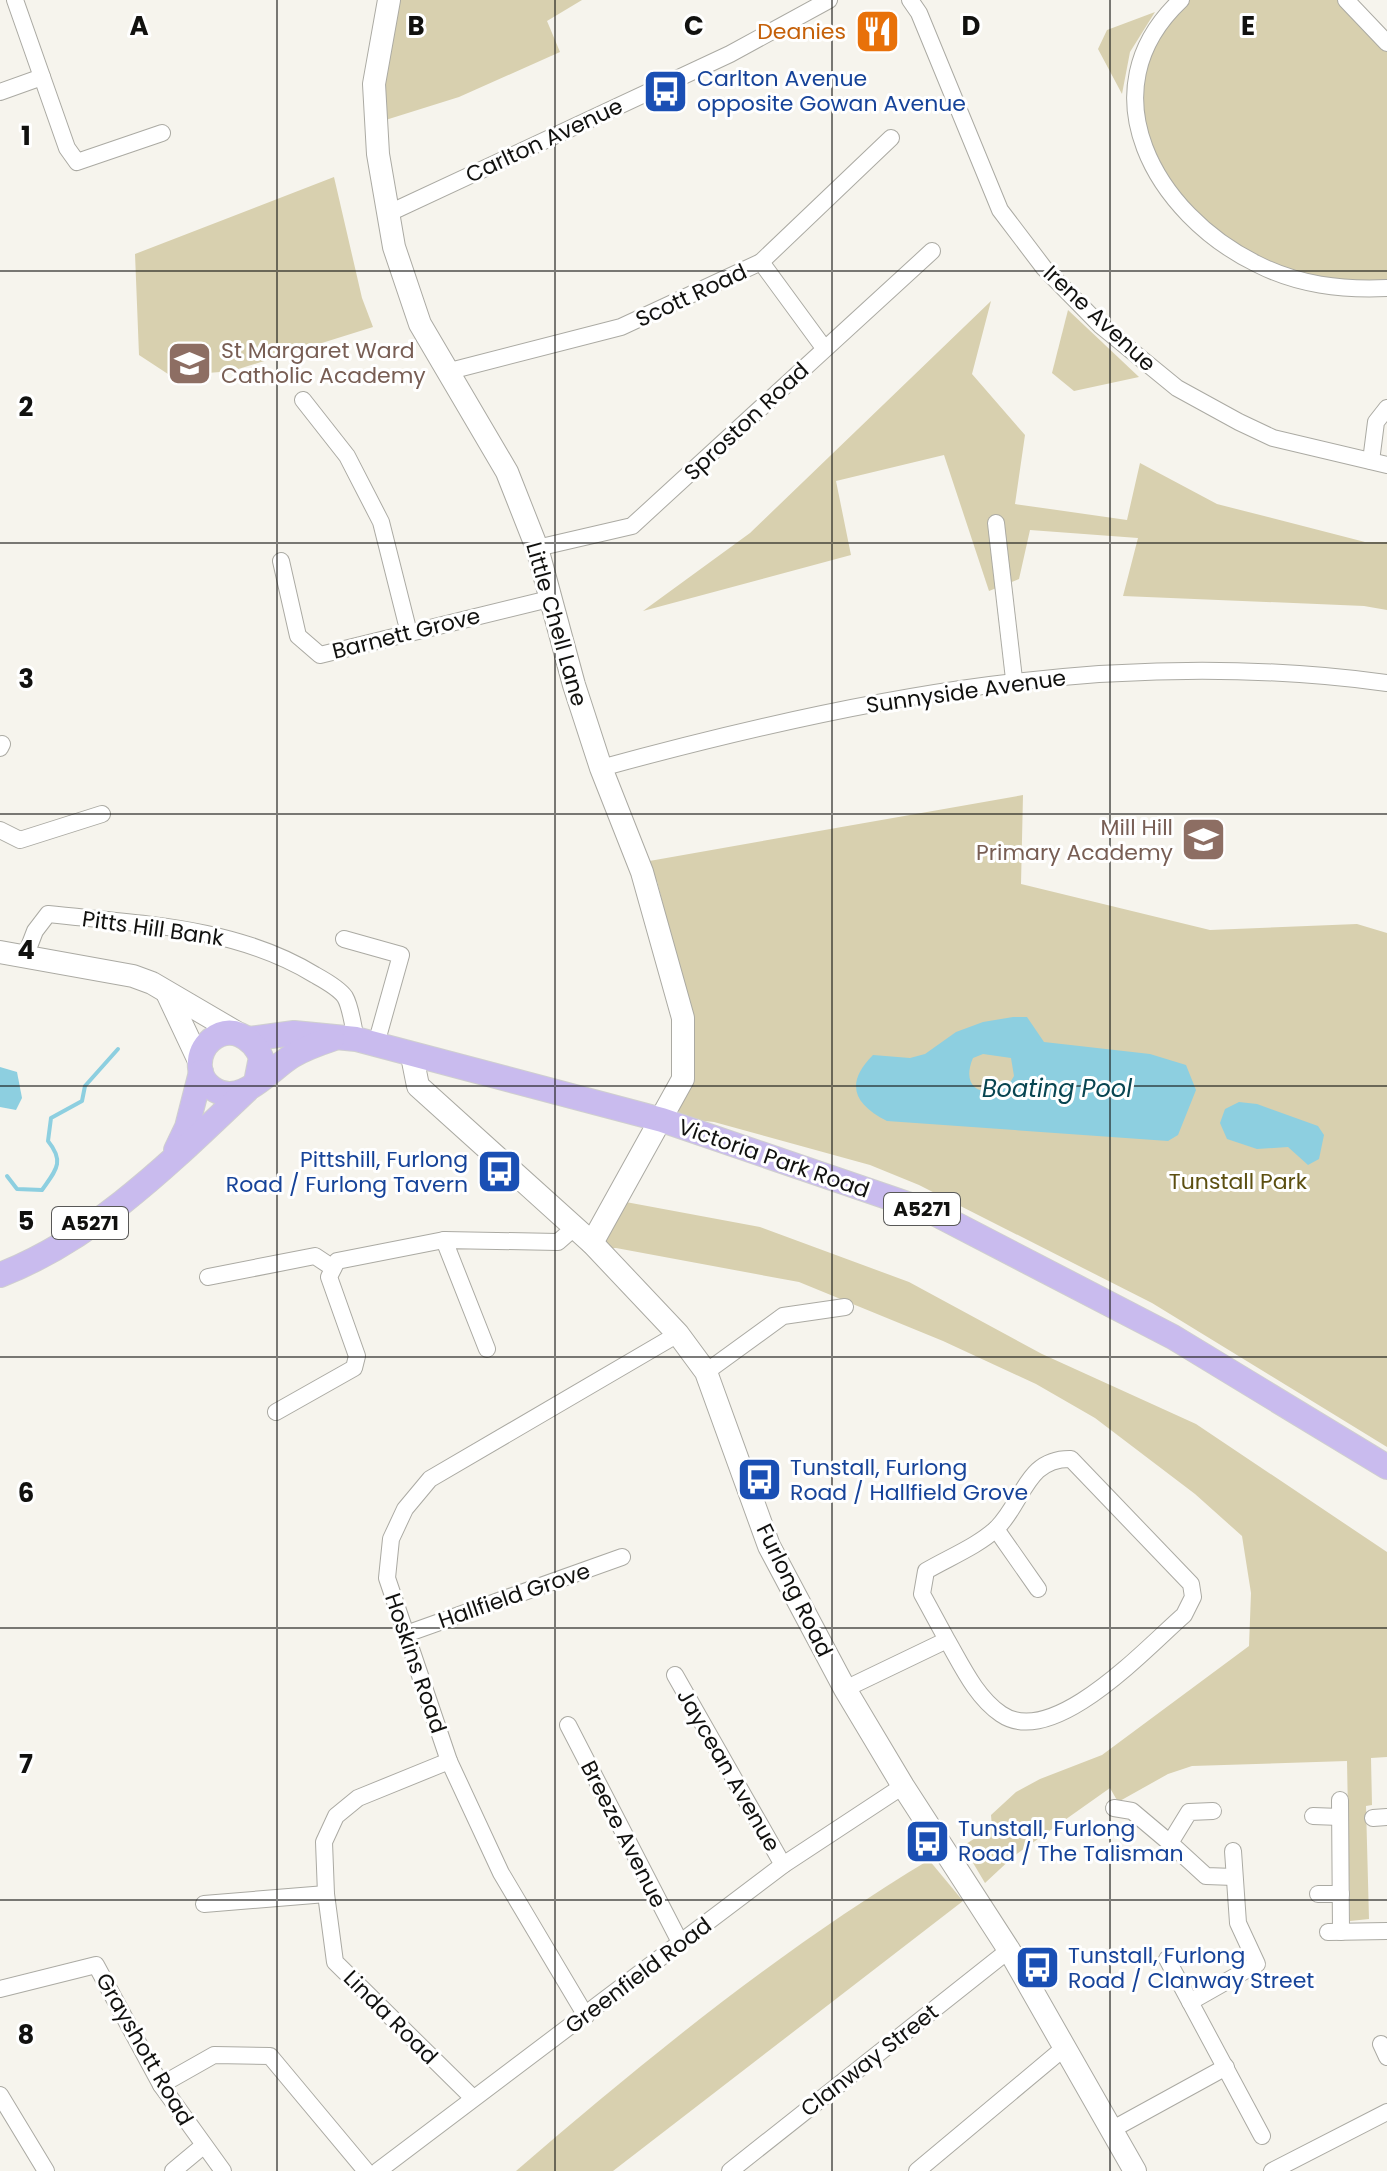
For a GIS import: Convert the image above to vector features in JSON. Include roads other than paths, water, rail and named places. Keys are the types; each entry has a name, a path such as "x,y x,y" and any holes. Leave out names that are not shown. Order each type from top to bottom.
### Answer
{"main road":[{"name":"Victoria Park Road","path":"244,1037 294,1033 358,1039 412,1056 662,1120 934,1213 1173,1337 1387,1467"},
{"path":"244,1037 261,1057 252,1086 230,1095 210,1087 200,1067 202,1052 213,1039 244,1037"},
{"name":"A5271","path":"0,1275 39,1260 159,1173 252,1086 308,1046 358,1039"},
{"name":"A5271","path":"172,1160 187,1127 200,1067"}],"street":[{"path":"15,0 67,148 77,162 162,133"},
{"name":"Little Chell Lane","path":"389,0 374,84 378,154 394,247 420,324 507,472 537,548 549,599 601,768 642,872 683,1018 683,1079 592,1243"},
{"path":"795,0 810,10"},
{"name":"Carlton Avenue","path":"387,214 730,54 829,0"},
{"name":"Irene Avenue","path":"910,0 919,13 1000,210 1053,277 1100,325 1177,388 1273,438 1379,463"},
{"path":"1181,0 1150,36 1136,78 1136,128 1153,167 1166,186 1201,226 1258,265 1319,286 1387,288"},
{"path":"1346,0 1387,43"},
{"path":"0,92 42,77"},
{"name":"Scott Road","path":"446,372 621,327 761,262 891,138"},
{"name":"Sproston Road","path":"537,548 632,526 932,251"},
{"path":"761,262 824,348"},
{"path":"303,400 347,456 381,522 409,633"},
{"path":"1379,463 1376,422 1387,408"},
{"path":"996,523 1014,679"},
{"name":"Barnett Grove","path":"281,561 298,636 320,655 549,599"},
{"name":"Sunnyside Avenue","path":"601,768 806,715 1014,679 1216,671 1387,683"},
{"path":"0,830 20,840 102,814"},
{"name":"Pitts Hill Bank","path":"25,957 35,931 48,914 184,929 237,940 295,963 327,982 345,997 358,1039"},
{"path":"344,939 401,955 358,1039"},
{"path":"0,952 133,976 152,983 244,1037"},
{"path":"168,995 200,1067"},
{"name":"Furlong Road","path":"412,1056 418,1086 592,1243 678,1334 706,1372 769,1546 845,1689 903,1786 1009,1950 1135,2171"},
{"path":"276,1412 354,1368 357,1356 329,1277 337,1261 444,1240 558,1242 574,1228"},
{"path":"444,1240 487,1349"},
{"path":"208,1277 315,1256 333,1268"},
{"path":"706,1372 783,1316 845,1307"},
{"name":"Hoskins Road","path":"586,2016 501,1873 449,1761 387,1578 391,1539 405,1509 430,1479 678,1334"},
{"path":"1056,1459 1071,1459 1191,1584 1191,1606 1087,1698 1059,1716 1031,1724 1014,1722 999,1713 977,1690 947,1640 922,1594 926,1571 996,1529 1040,1465 1056,1459"},
{"path":"996,1529 1038,1589"},
{"name":"Hallfield Grove","path":"406,1634 622,1557"},
{"path":"845,1689 947,1640"},
{"name":"Jaycean Avenue","path":"675,1675 783,1865"},
{"name":"Breeze Avenue","path":"568,1725 681,1944"},
{"name":"Linda Road","path":"449,1761 358,1798 336,1816 324,1842 326,1894 335,1962 473,2098"},
{"name":"Greenfield Road","path":"378,2171 783,1865 903,1786"},
{"path":"1114,1808 1132,1811 1206,1876 1234,1877"},
{"path":"1313,1816 1340,1808 1341,1894 1335,1932 1387,1931"},
{"path":"1170,1843 1189,1812 1213,1811"},
{"path":"1190,2002 1257,1964 1238,1923 1233,1851"},
{"path":"204,1904 326,1894"},
{"path":"1318,1894 1341,1894"},
{"name":"Clanway Street","path":"730,2171 1009,1950"},
{"path":"1167,1959 1262,2136"},
{"name":"Grayshott Road","path":"0,1989 96,1965 161,2085 223,2171"},
{"path":"917,2171 1064,2048"},
{"path":"161,2085 214,2055 270,2056 366,2171"},
{"path":"1113,2129 1226,2067"},
{"path":"0,2095 46,2171"},
{"path":"1272,2171 1387,2112"},
{"path":"173,2171 203,2146"}],"water":[{"name":"Boating Pool","path":"1027,1017 1044,1042 1150,1054 1186,1065 1196,1090 1178,1135 1168,1141 887,1121 860,1100 856,1084 864,1065 873,1055 910,1058 925,1054 956,1032 983,1022","holes":["983,1054 1011,1058 1014,1076 1008,1086 983,1091 972,1083 969,1077 973,1058"]},
{"path":"0,1067 17,1072 22,1098 16,1110 0,1107"},
{"path":"1239,1102 1257,1104 1318,1126 1324,1135 1319,1159 1308,1165 1288,1147 1257,1149 1227,1139 1220,1123 1225,1109"}],"waterway":[{"path":"7,1176 17,1189 42,1190 57,1166 56,1155 48,1141 51,1118 82,1101 85,1086 118,1049"}],"place":[{"name":"Deanies","path":"877,31"},
{"name":"Carlton Avenue opposite Gowan Avenue","path":"666,91"},
{"name":"St Margaret Ward Catholic Academy","path":"190,363"},
{"name":"Mill Hill Primary Academy","path":"1204,840"},
{"name":"Pittshill, Furlong Road / Furlong Tavern","path":"499,1172"},
{"name":"Tunstall, Furlong Road / Hallfield Grove","path":"759,1480"},
{"name":"Tunstall, Furlong Road / The Talisman","path":"927,1841"},
{"name":"Tunstall, Furlong Road / Clanway Street","path":"1037,1968"}],"park label":[{"name":"Tunstall Park","path":"1238,1181"}]}
